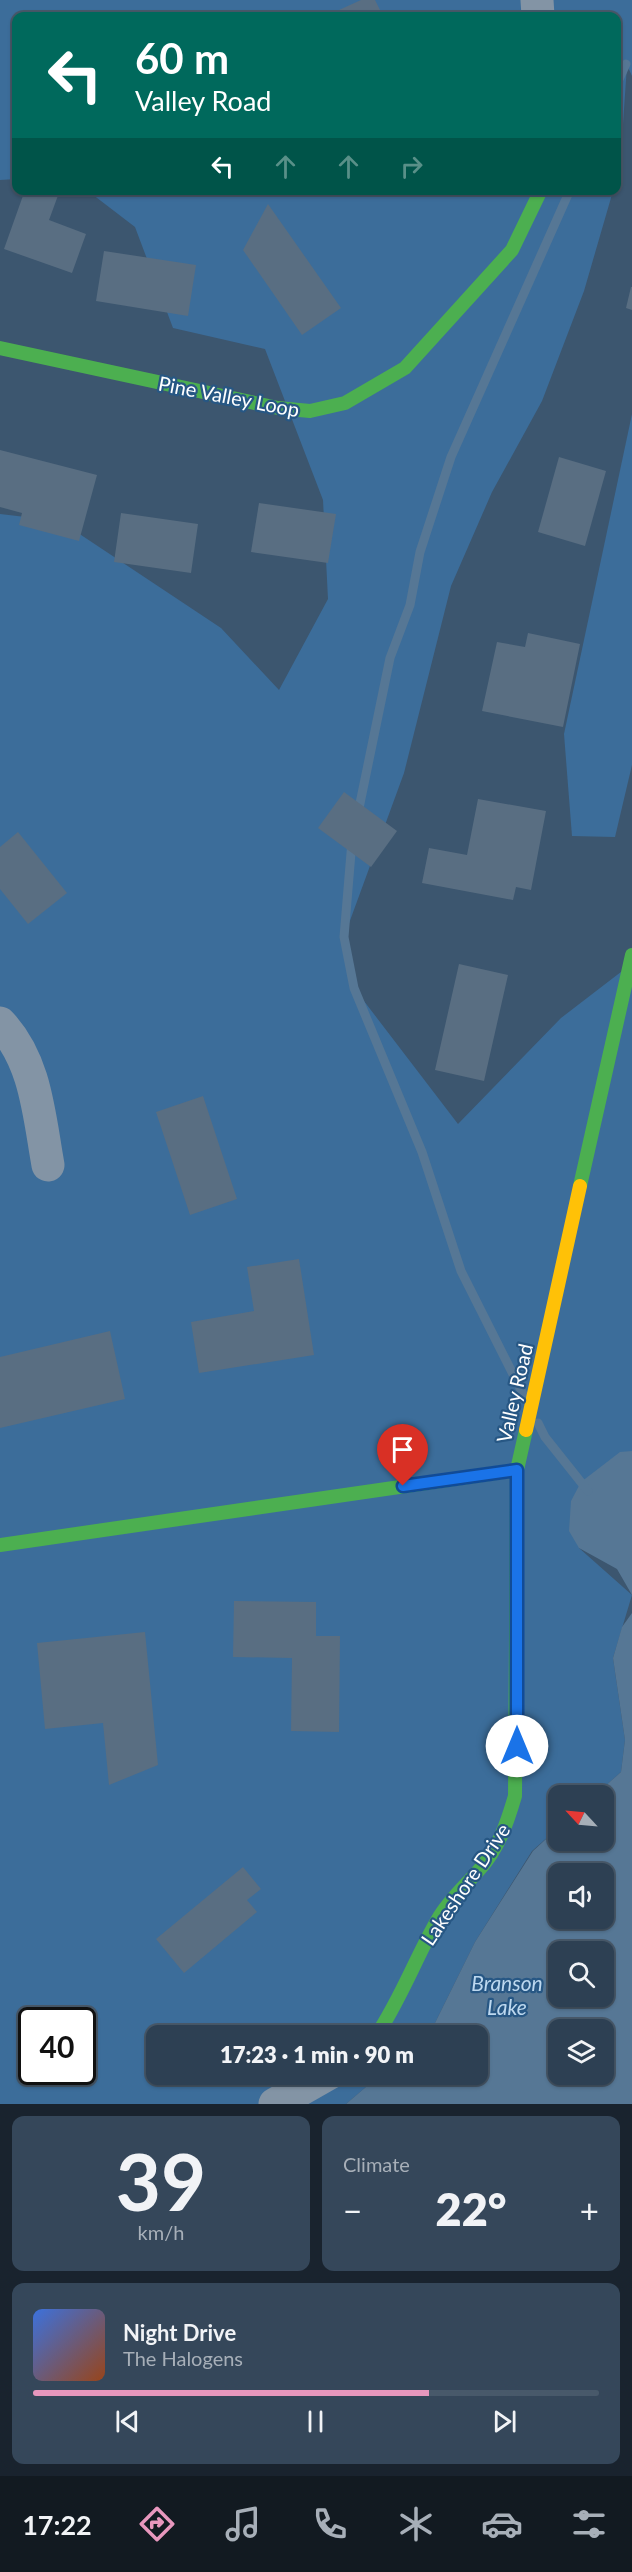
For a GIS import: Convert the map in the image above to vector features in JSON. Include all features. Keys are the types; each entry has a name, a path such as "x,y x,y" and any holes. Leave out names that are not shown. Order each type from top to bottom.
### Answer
{"street":[{"name":"Pine Valley Loop","path":"0,348 278,408 310,411 345,404 405,368 512,250 539,195"},
{"name":"Valley Road","path":"0,1545 517,1470 631,962"},
{"path":"0,1023 18,1045 27,1063 48,1165"},
{"name":"Lakeshore Drive","path":"383,2025 395,2008 410,1970 440,1916 465,1883 480,1869 503,1835 510,1816 517,1769 517,1470"},
{"path":"275,2104 309,2085"}],"shaded area":[{"path":"0,0 632,0 632,76 627,65 621,154 621,12 12,12 12,179 0,180"},
{"path":"93,195 612,195 584,291 542,401 492,492 451,586 404,773 344,937 354,988 458,1124 561,1018 630,965 632,966 632,1455 579,1548 632,1595 613,1658 625,1740 621,1772 606,1785 548,1785 548,1837 532,1851 475,1942 434,2025 146,2025 146,2085 368,2085 346,2104 0,2104 0,514 60,521 221,628 279,690 328,599 323,500 265,349 173,328 135,227"},
{"path":"632,414 632,765 615,837 572,836 564,734"}],"water":[{"path":"632,1451 632,1595 617,1569 579,1548 569,1531 571,1501 581,1482 620,1452"},
{"name":"Branson Lake","path":"632,1613 632,2104 346,2104 368,2085 488,2085 488,2025 434,2025 475,1942 533,1851 548,1837 548,1851 614,1851 614,1785 606,1785 621,1772 625,1740 613,1658 622,1627"}],"building":[{"path":"361,0 375,0 381,12 340,12 339,10"},
{"path":"23,195 58,195 49,220 86,234 72,273 4,249"},
{"path":"268,204 341,308 302,335 243,250"},
{"path":"104,251 196,265 188,316 96,301"},
{"path":"632,287 632,310 626,308"},
{"path":"0,450 97,475 79,541 19,525 22,513 0,507"},
{"path":"559,457 606,471 585,546 538,532"},
{"path":"259,503 336,514 328,563 251,552"},
{"path":"121,513 198,524 191,573 114,562"},
{"path":"528,633 580,644 563,727 482,711 497,642 525,647"},
{"path":"344,792 397,831 371,867 318,828"},
{"path":"478,799 546,811 531,890 516,887 513,900 422,883 429,848 467,855"},
{"path":"18,832 67,893 28,924 0,889 0,847"},
{"path":"459,964 508,975 484,1081 435,1070"},
{"path":"203,1096 237,1199 190,1215 156,1112"},
{"path":"299,1259 314,1355 199,1373 191,1322 254,1311 247,1267"},
{"path":"110,1331 125,1399 0,1428 0,1357"},
{"path":"234,1601 316,1602 316,1636 340,1636 339,1732 291,1731 292,1658 233,1657"},
{"path":"145,1632 158,1765 109,1785 103,1723 45,1729 37,1643"},
{"path":"243,1867 261,1889 247,1900 257,1912 184,1973 156,1939"}],"waterway":[{"path":"621,75 626,64"},
{"path":"358,813 390,658 410,605 420,552 451,457 568,195"},
{"path":"352,841 344,937 354,988 422,1152 461,1271 523,1394"},
{"path":"538,1423 545,1437 588,1491"}],"traffic: fast":[{"path":"0,348 278,408 310,411 345,403 405,368 512,250 539,195"},
{"path":"580,1186 632,955"},
{"path":"382,2025 442,1912 492,1853 515,1796 517,1470 526,1430"},
{"path":"0,1545 517,1470"}],"traffic: slow":[{"path":"526,1430 580,1186"}],"route":[{"path":"403,1486 517,1470 517,1746"}]}
